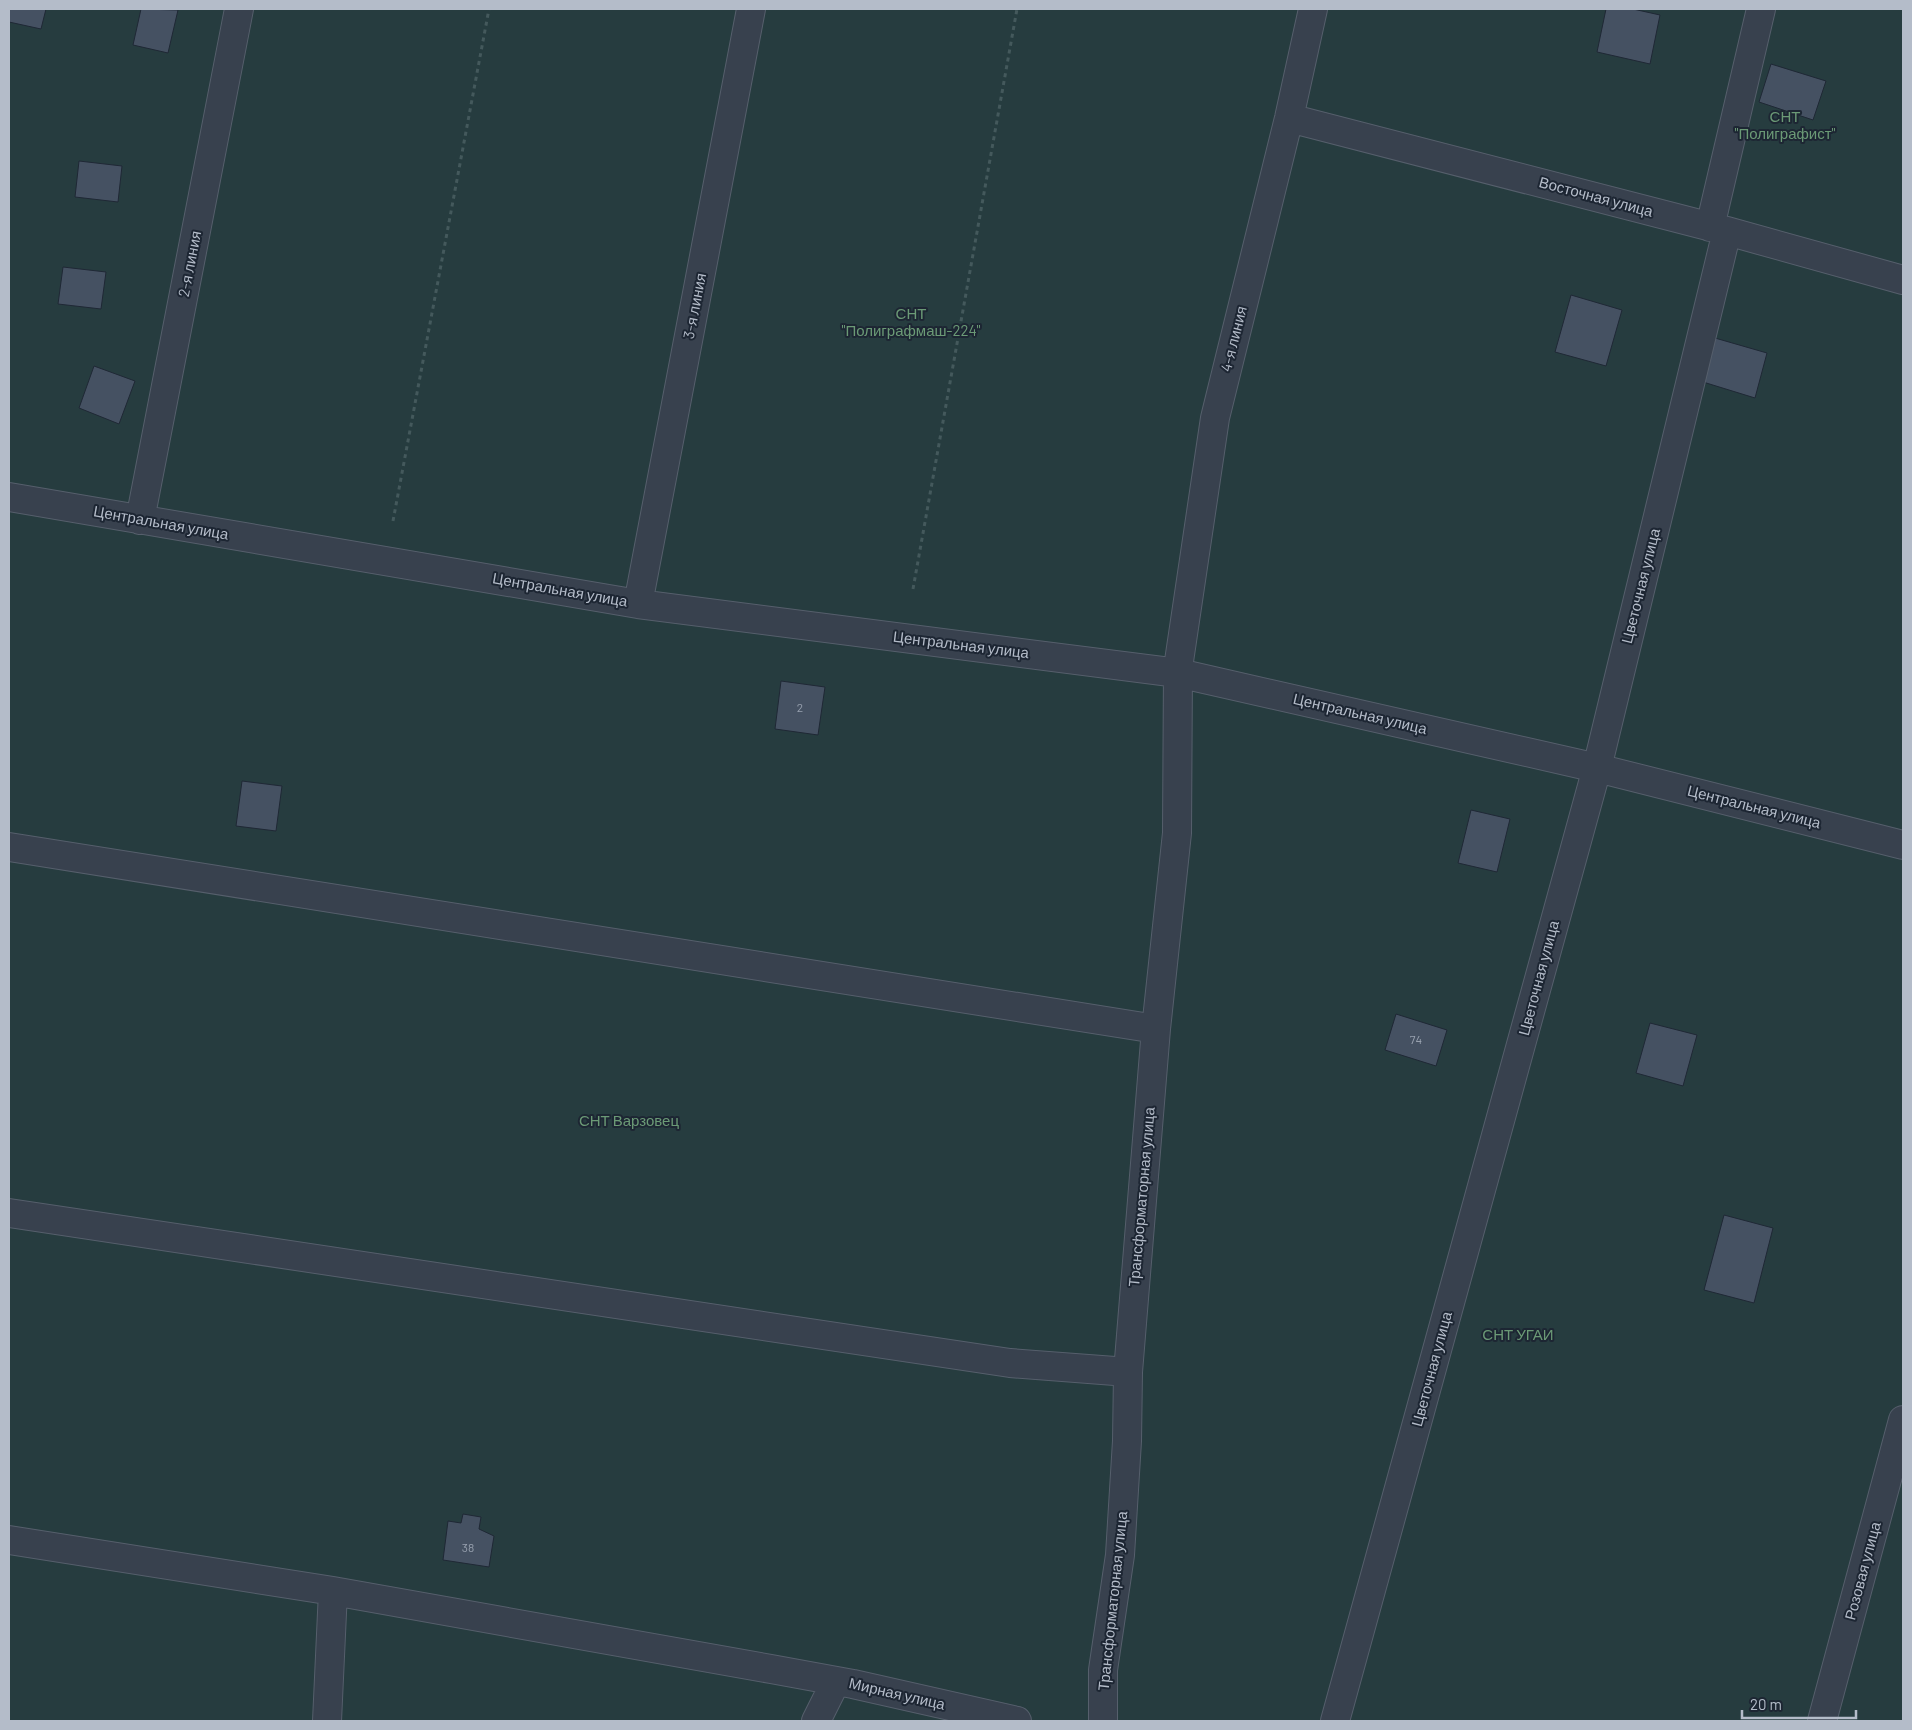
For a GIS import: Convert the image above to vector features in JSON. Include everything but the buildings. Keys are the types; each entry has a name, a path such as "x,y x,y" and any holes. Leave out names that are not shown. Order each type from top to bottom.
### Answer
{"street":[{"name":"2-я линия","path":"140,520 239,9"},
{"name":"3-я линия","path":"638,604 751,9"},
{"name":"4-я линия","path":"1178,673 1215,418 1289,118 1313,9"},
{"name":"Цветочная улица","path":"1335,1721 1597,768 1718,229 1761,9"},
{"name":"Восточная улица","path":"1289,118 1718,229 1903,280"},
{"name":"Центральная улица","path":"9,497 638,604 1178,673 1597,768 1903,845"},
{"name":"Трансформаторная улица","path":"1103,1721 1103,1670 1120,1555 1127,1441 1128,1372 1156,1029 1177,833 1178,673"},
{"path":"9,847 1156,1029"},
{"path":"9,1213 1000,1362 1128,1372"},
{"name":"Розовая улица","path":"1822,1721 1903,1420"},
{"name":"Мирная улица","path":"9,1540 333,1591 836,1681 1017,1721"},
{"path":"327,1721 333,1591"},
{"path":"816,1721 836,1681"}],"path":[{"path":"392,521 489,9"},
{"path":"913,589 1017,9"}],"green space":[{"path":"9,9 1903,9 1903,1721 9,1721"}],"park label":[{"name":"СНТ \"Полиграфист\"","path":"1785,126"},
{"name":"СНТ \"Полиграфмаш-224\"","path":"911,322"},
{"name":"СНТ Варзовец","path":"629,1121"},
{"name":"СНТ УГАИ","path":"1518,1335"}]}
